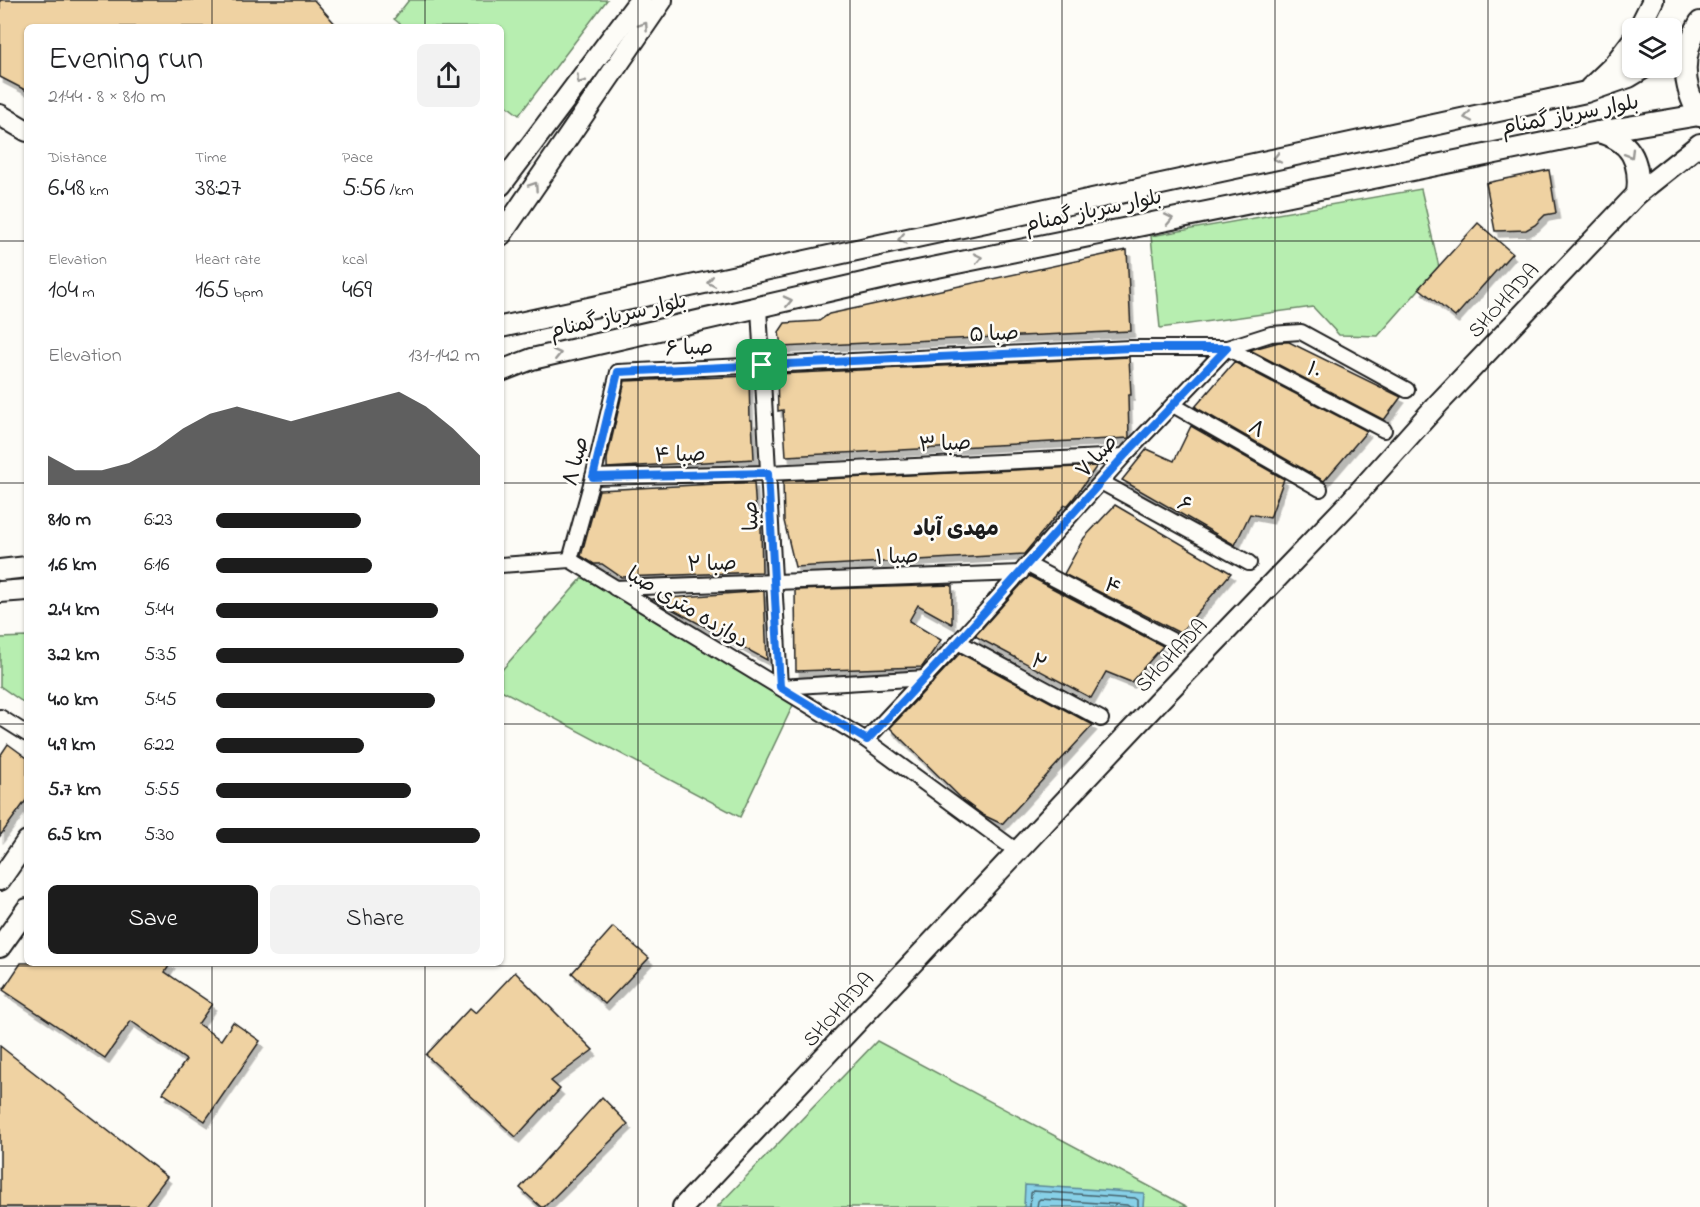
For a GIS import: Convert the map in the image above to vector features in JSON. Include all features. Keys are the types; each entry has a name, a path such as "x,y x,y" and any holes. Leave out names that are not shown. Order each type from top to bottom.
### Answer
{"main road":[{"path":"504,181 640,0"},
{"path":"504,229 662,0"},
{"path":"1644,18 1653,0"},
{"path":"1699,116 1688,92 1685,66 1689,41 1700,22"},
{"path":"1682,45 1689,41"},
{"path":"1586,92 1622,54"},
{"name":"بلوار سرباز گمنام","path":"504,326 1586,92 1626,78"},
{"path":"0,115 24,129"},
{"name":"بلوار سرباز گمنام","path":"504,370 532,359 1101,232 1598,132 1699,116"},
{"path":"1598,132 1612,135 1626,146 1635,159 1639,175 1637,194"},
{"name":"SHOHADA","path":"683,1207 1349,503 1436,406 1637,194 1700,144"},
{"path":"0,570 24,567"},
{"path":"0,592 24,590"},
{"path":"0,879 24,845"},
{"path":"0,947 24,913"}],"street":[{"name":"صبا","path":"759,308 780,687"},
{"name":"صبا ۷","path":"867,740 926,678 1124,456 1227,348 1271,334 1301,332 1407,390"},
{"name":"صبا ۵","path":"762,365 1131,348 1227,348"},
{"name":"۱۰","path":"1227,348 1384,430"},
{"name":"صبا ۶","path":"618,372 762,365"},
{"name":"صبا ۸","path":"570,560 618,372"},
{"name":"۸","path":"1173,405 1320,489"},
{"name":"صبا ۳","path":"768,473 1124,456"},
{"name":"صبا ۴","path":"593,477 768,473"},
{"name":"۶","path":"1101,482 1249,563"},
{"name":"دوازده متری صبا","path":"570,560 867,740 1018,852"},
{"path":"504,565 570,560"},
{"name":"صبا ۱","path":"774,582 1024,569"},
{"name":"۴","path":"1024,569 1179,644"},
{"name":"صبا ۲","path":"615,588 774,582"},
{"name":"۲","path":"958,642 1101,719"},
{"path":"780,687 926,678"},
{"path":"3,725 24,733"}],"green space":[{"path":"409,0 607,0 519,115 504,103 504,24 400,24 394,19"},
{"path":"1421,189 1439,267 1378,336 1339,335 1313,307 1160,328 1151,236"},
{"path":"583,577 794,703 740,817 504,692 504,668"},
{"path":"24,637 24,703 0,686 0,638"},
{"path":"877,1041 1188,1207 717,1207"}],"water":[{"path":"1025,1185 1144,1193 1143,1207 1024,1207"}],"building":[{"path":"0,0 314,0 335,24 24,24 24,89 0,77"},
{"path":"1549,170 1556,213 1545,215 1526,230 1495,231 1486,183"},
{"path":"1478,223 1512,253 1455,317 1419,288"},
{"path":"1127,250 1131,331 781,347 779,332 785,323 819,321 829,314"},
{"path":"1279,342 1289,342 1401,397 1384,420 1250,350"},
{"path":"1129,357 1131,395 1128,395 1129,438 786,456 783,410 778,411 777,374"},
{"path":"1234,362 1367,431 1324,481 1195,407"},
{"path":"749,376 754,459 607,468 607,459 625,381"},
{"path":"1191,426 1284,479 1270,518 1250,514 1235,545 1122,480 1147,449 1174,461"},
{"path":"1097,466 1073,499 1065,505 1024,554 795,567 784,521 783,481"},
{"path":"754,482 757,527 761,527 762,572 621,577 602,564 594,564 581,556 599,490"},
{"path":"1115,505 1231,573 1180,633 1064,574 1084,538"},
{"path":"1029,576 1163,646 1131,682 1106,672 1091,698 975,636"},
{"path":"952,585 952,624 918,605 909,621 941,640 922,667 796,671 795,590"},
{"path":"764,591 767,660 653,599 751,592"},
{"path":"960,653 1093,725 1002,824 983,815 964,801 890,728"},
{"path":"8,744 24,756 24,803 0,836 0,756"},
{"path":"613,927 649,958 605,1004 572,973"},
{"path":"21,963 24,963 24,966 169,966 165,972 212,1004 198,1024 221,1040 233,1022 260,1041 205,1121 163,1093 186,1060 131,1021 105,1058 3,990"},
{"path":"515,972 593,1050 551,1081 560,1089 516,1137 426,1055 470,1008 476,1013"},
{"path":"0,1046 167,1177 144,1207 0,1207"},
{"path":"602,1097 628,1124 544,1207 541,1207 520,1188"}],"district":[{"name":"مهدی آباد","path":"956,527"}],"route":[{"path":"1131,348 1227,348 1124,456 926,678 867,740 780,687 768,473 593,477 618,372 762,365 1131,348"}]}
